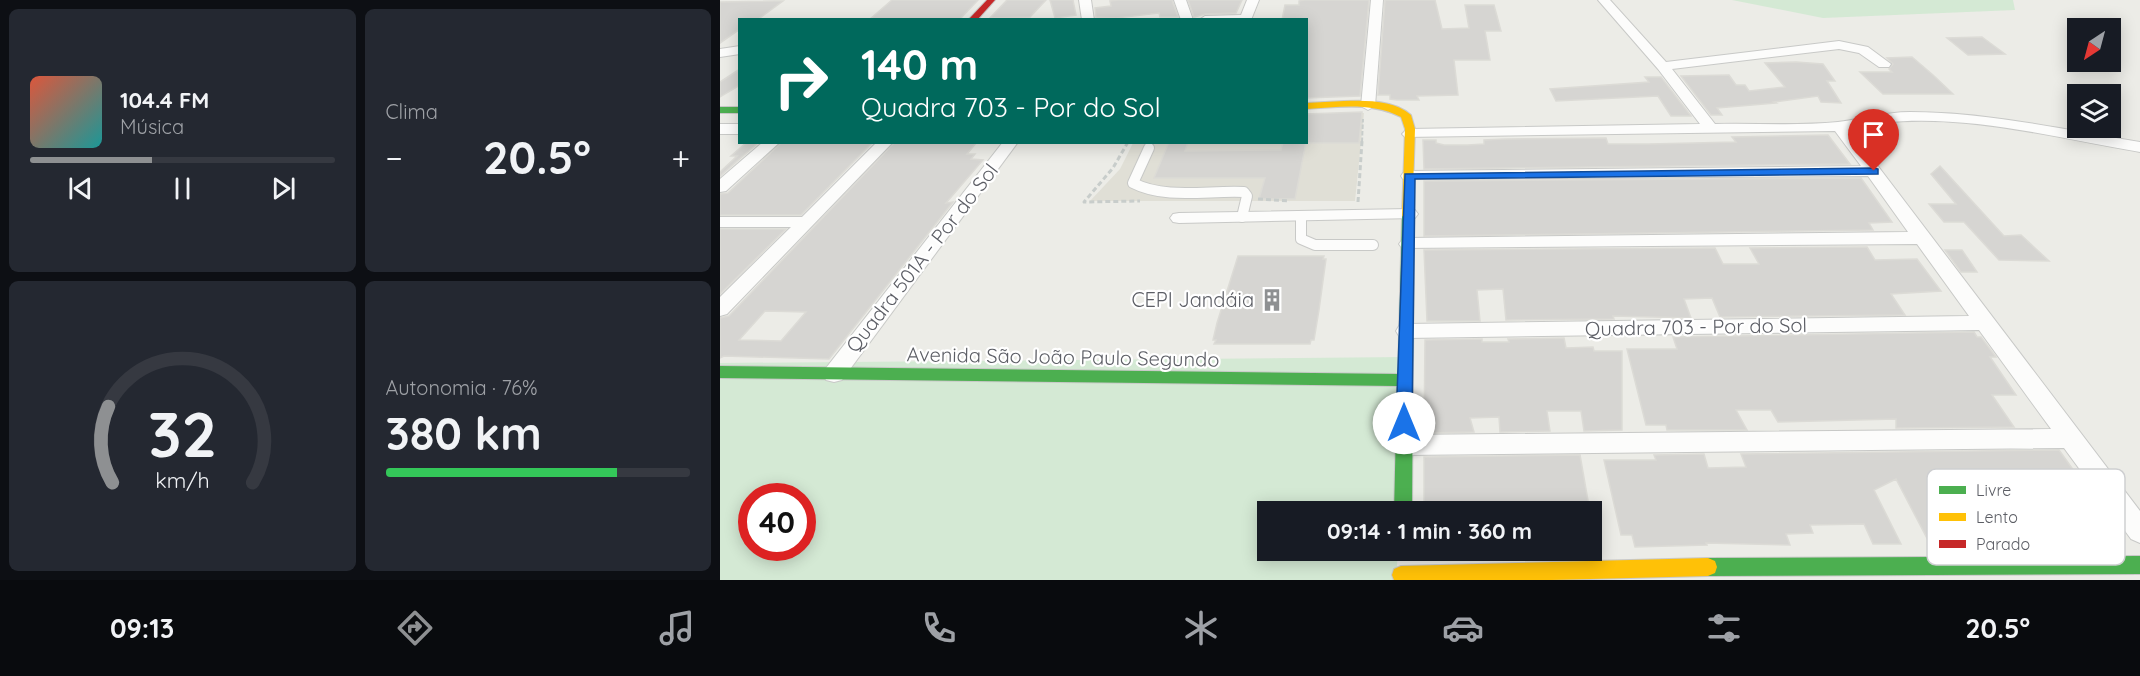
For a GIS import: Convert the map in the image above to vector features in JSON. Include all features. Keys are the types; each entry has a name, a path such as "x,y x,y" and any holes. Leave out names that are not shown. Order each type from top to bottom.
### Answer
{"street":[{"path":"974,18 991,0"},
{"path":"1085,0 1089,18"},
{"path":"1180,0 1186,18"},
{"path":"1245,18 1253,0"},
{"path":"1365,105 1377,0"},
{"path":"1604,0 1663,66 1710,127"},
{"path":"1663,66 1839,45 1863,50 1884,64"},
{"path":"720,53 738,50"},
{"path":"1308,106 1365,105 1389,108 1409,118 1403,501"},
{"path":"1410,134 1839,126 1861,119 1943,117 2140,147"},
{"path":"1839,126 2094,469"},
{"path":"720,129 738,129"},
{"path":"720,187 771,144"},
{"path":"720,309 884,144"},
{"name":"Quadra 501A - Por do Sol","path":"834,374 1009,144"},
{"path":"1409,176 1874,171"},
{"path":"1179,218 1409,214"},
{"path":"720,222 807,222"},
{"path":"1408,244 1923,238"},
{"name":"Quadra 703 - Por do Sol","path":"1406,331 1986,323"},
{"name":"Avenida São João Paulo Segundo","path":"720,372 1405,380"},
{"path":"1404,445 2071,438"},
{"path":"2125,511 2140,531"},
{"path":"1402,561 1401,577 1733,566 2140,565"}],"lane":[{"path":"1149,148 1132,183 1156,191 1244,192 1247,196 1242,217"},
{"path":"1301,216 1301,239 1315,245 1373,245"}],"path":[{"path":"1358,204 1365,105"}],"shaded area":[{"path":"1308,113 1364,113 1355,201 1090,201 1120,169 1132,144 1308,144"}],"green space":[{"path":"1732,0 2013,0 2015,10 1823,18"},
{"path":"1406,357 1399,501 1257,501 1257,561 1397,561 1396,580 720,580 720,363"}],"building":[{"path":"892,0 978,0 961,18 871,18"},
{"path":"1007,0 1046,0 1030,17 990,18"},
{"path":"1050,0 1073,0 1076,15 1055,18"},
{"path":"1172,0 1178,17 1160,17 1159,13 1116,18 1096,17 1095,8 1111,6 1110,1"},
{"path":"1188,0 1242,0 1236,13 1205,14 1194,17"},
{"path":"1369,0 1360,96 1308,98 1308,18 1282,18 1285,5 1299,5 1299,1"},
{"path":"1385,0 1435,0 1442,29 1469,28 1465,5 1494,5 1501,31 1485,31 1490,60 1454,60 1458,95 1417,96 1419,100 1397,100 1390,99 1390,95 1378,95"},
{"path":"783,1 760,18 738,18 738,30 720,43 720,2"},
{"path":"1982,37 2005,54 1968,55 1947,38"},
{"path":"1912,57 1953,94 1883,94 1860,72 1892,72 1889,69 1893,64 1887,58"},
{"path":"1765,63 1823,64 1835,81 1827,81 1841,103 1821,102 1818,96 1774,102 1776,103 1717,108 1722,115 1711,115 1681,76 1729,75 1736,85 1745,85 1749,91 1785,87"},
{"path":"738,70 738,86 720,97 720,82"},
{"path":"1645,77 1661,77 1691,116 1671,116 1658,96 1556,101 1550,89 1649,82"},
{"path":"1362,112 1359,143 1308,143 1308,114"},
{"path":"1828,135 1850,164 1424,169 1423,140 1436,140 1436,143 1444,145 1468,145 1484,144 1484,140 1606,138 1608,144 1649,144 1736,142 1732,137"},
{"path":"745,144 757,144 720,176 720,172 737,156 731,156"},
{"path":"780,144 871,144 801,215 720,215 720,194 728,193"},
{"path":"893,144 975,144 967,154 975,154 971,159 983,160 946,203 953,202 829,359 724,356 720,358 720,318 729,316","holes":["765,311 806,312 781,341 739,340"]},
{"path":"1168,144 1187,144 1185,151 1281,150 1282,144 1306,144 1295,199 1259,199 1265,178 1154,178"},
{"path":"1940,166 2004,236 2021,235 2049,261 1999,260 1964,222 1944,222 1929,204 1956,204 1931,174"},
{"path":"1861,178 1892,222 1869,223 1873,230 1424,236 1424,181"},
{"path":"720,229 786,229 720,294"},
{"path":"1867,247 1875,260 1917,259 1941,291 1891,294 1905,315 1720,317 1712,298 1684,299 1691,318 1613,316 1614,319 1506,320 1503,289 1477,290 1480,321 1427,321 1424,250 1715,248 1723,264 1759,264 1750,248"},
{"path":"1945,250 1962,250 1977,272 1961,272"},
{"name":"CEPI Jandáia","path":"1238,256 1324,256 1323,259 1326,259 1319,310 1314,340 1311,340 1310,344 1214,344 1217,323"},
{"path":"1974,332 1977,337 1981,337 1996,357 1990,357 2016,395 1992,395 2014,427 1896,428 1896,419 1778,422 1771,410 1736,410 1747,430 1667,430 1666,425 1646,425 1627,349 1677,349 1673,337"},
{"path":"1564,338 1566,348 1593,347 1594,351 1622,351 1622,430 1584,431 1581,411 1547,411 1550,431 1500,432 1499,417 1470,418 1474,432 1424,433 1425,340 1482,339 1482,342 1509,342 1508,339"},
{"path":"2059,450 2073,469 1927,469 1927,538 1896,479 1874,490 1901,544 1873,544 1864,524 1810,525 1813,533 1786,534 1790,545 1706,543 1707,545 1635,547 1632,535 1621,535 1604,460 1656,460 1654,455 1704,454 1708,468 1746,467 1741,454"},
{"path":"1580,455 1588,501 1424,501 1424,457"}],"traffic: fast":[{"path":"720,110 738,110"},
{"path":"1403,501 1408,216"},
{"path":"720,372 1405,380"},
{"path":"1708,567 2140,565"}],"traffic: slow":[{"path":"1308,106 1370,104 1395,109 1406,115 1410,129 1408,216"},
{"path":"1401,575 1708,567"}],"traffic: jam":[{"path":"974,18 991,0"}],"place":[{"name":"CEPI Jandáia","path":"1272,300"}],"route":[{"path":"1404,423 1409,176 1874,171"}]}
